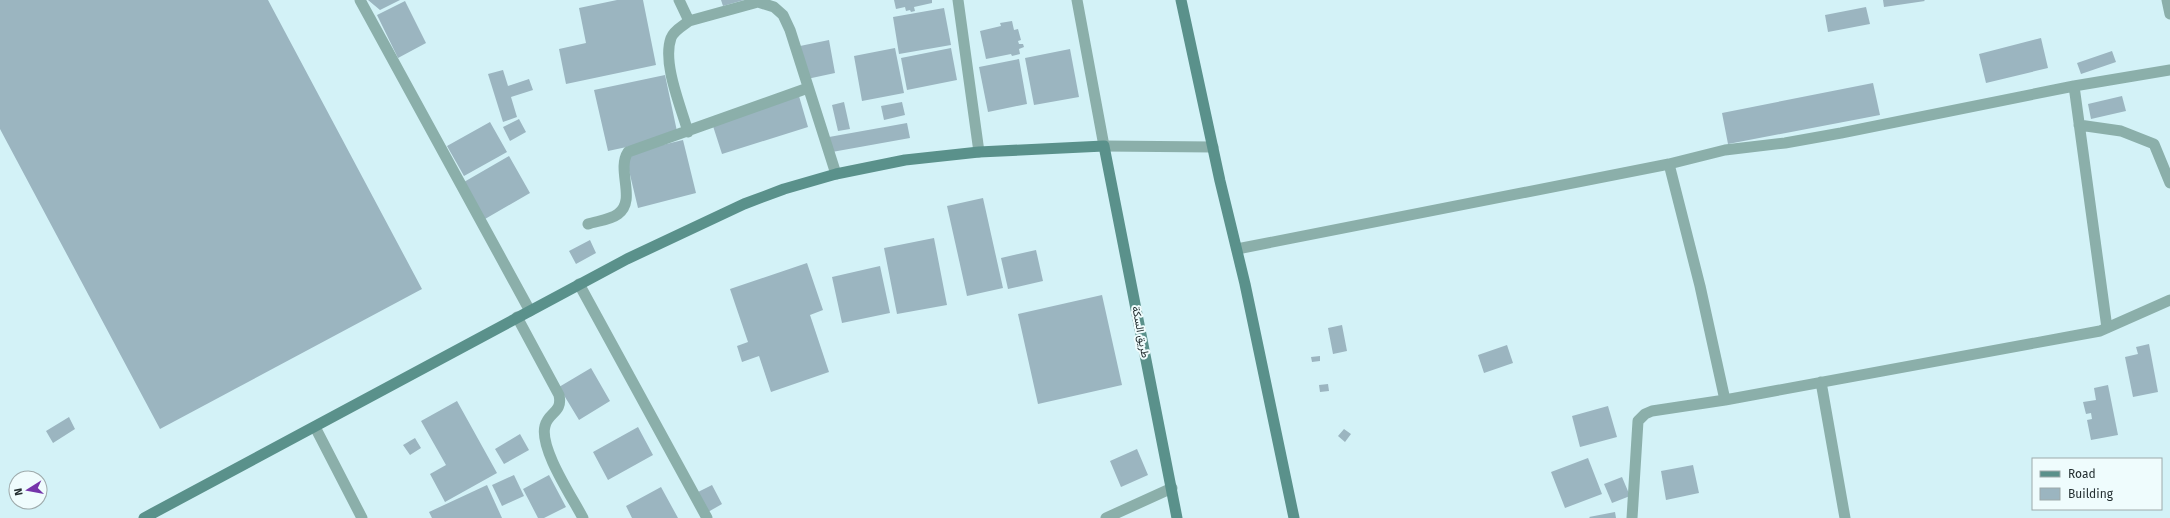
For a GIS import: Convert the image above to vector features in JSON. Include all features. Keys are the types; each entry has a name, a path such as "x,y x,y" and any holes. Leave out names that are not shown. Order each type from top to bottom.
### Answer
{"main road":[{"path":"1181,0 1237,249 1294,518"},
{"path":"144,518 579,284 627,259 744,204 784,189 836,174 905,160 979,152 1104,146"},
{"name":"طريق السكة","path":"1104,146 1177,518"}],"street":[{"path":"360,0 530,311"},
{"path":"680,0 689,21"},
{"path":"958,0 979,152"},
{"path":"1077,0 1104,146 1213,147"},
{"path":"2167,0 2170,14"},
{"path":"688,132 672,76 669,55 671,38 674,32 689,21 758,2 774,7 783,15 790,30 836,174"},
{"path":"1237,249 1669,164 1725,150 1784,143 1848,132 2074,86 2170,70"},
{"path":"2074,86 2107,328"},
{"path":"588,224 617,215 622,210 626,194 623,163 628,152 688,132 808,88"},
{"path":"2079,125 2121,131 2154,144 2170,184"},
{"path":"1669,164 1700,286 1725,400"},
{"path":"579,284 707,518"},
{"path":"1632,518 1638,421 1645,414 2100,331 2170,300"},
{"path":"517,317 559,395 561,403 559,408 545,424 544,435 554,462 583,518"},
{"path":"1821,382 1845,518"},
{"path":"315,427 362,518"},
{"path":"1106,518 1172,488"}],"building":[{"path":"0,0 268,0 422,289 160,429 0,129"},
{"path":"368,0 400,0 380,10"},
{"path":"617,0 643,0 656,65 566,84 559,49 586,43 579,8"},
{"path":"721,0 744,0 723,6"},
{"path":"894,0 932,0 932,3 914,7 915,11 911,12 910,10 906,11 905,7 896,9"},
{"path":"1883,0 1924,0 1925,1 1884,7"},
{"path":"405,1 426,43 398,58 377,15"},
{"path":"1866,7 1870,24 1828,32 1825,15"},
{"path":"944,8 951,45 899,54 893,17"},
{"path":"1012,21 1014,30 1018,29 1021,40 1018,41 1019,44 1023,44 1024,47 1019,49 1020,54 1012,56 1011,54 986,59 980,31 1001,26 1000,23"},
{"path":"2041,38 2048,68 1986,83 1979,54"},
{"path":"829,40 835,73 807,79 800,46"},
{"path":"895,48 904,93 862,101 854,56"},
{"path":"951,48 957,80 907,90 901,58"},
{"path":"1070,49 1079,97 1034,105 1025,58"},
{"path":"2112,51 2116,62 2081,74 2077,63"},
{"path":"1019,59 1027,104 988,112 979,67"},
{"path":"503,70 508,86 529,79 533,90 511,97 517,117 503,122 488,74"},
{"path":"665,75 678,136 608,151 594,90"},
{"path":"1873,83 1880,115 1728,144 1722,113"},
{"path":"799,96 808,127 722,154 712,123"},
{"path":"2122,96 2126,111 2091,119 2088,104"},
{"path":"844,102 850,129 838,131 832,105"},
{"path":"902,102 905,115 884,120 881,106"},
{"path":"519,119 526,132 510,141 503,127"},
{"path":"490,122 507,152 464,176 447,146"},
{"path":"907,123 910,138 832,152 829,137"},
{"path":"683,140 696,193 638,208 625,154"},
{"path":"509,156 530,193 485,219 464,182"},
{"path":"983,198 1003,288 967,296 947,206"},
{"path":"934,238 947,305 897,314 884,248"},
{"path":"590,240 596,253 576,264 569,251"},
{"path":"1036,250 1043,281 1008,289 1001,258"},
{"path":"807,263 823,310 810,315 829,372 771,392 759,356 742,362 737,346 748,342 730,289"},
{"path":"880,266 890,313 842,323 832,277"},
{"path":"1102,295 1122,385 1038,404 1018,314"},
{"path":"1342,325 1347,351 1333,354 1328,328"},
{"path":"2149,344 2158,392 2133,397 2125,357 2138,354 2136,347"},
{"path":"1507,345 1513,363 1484,373 1478,355"},
{"path":"1320,356 1320,361 1312,362 1311,357"},
{"path":"591,368 610,401 579,420 559,387"},
{"path":"1328,384 1329,391 1320,392 1319,385"},
{"path":"2108,385 2118,435 2091,440 2087,420 2092,419 2091,413 2086,414 2083,402 2096,400 2094,388"},
{"path":"457,401 497,473 445,502 430,474 446,465 421,421"},
{"path":"1608,406 1617,437 1580,447 1572,416"},
{"path":"69,417 75,429 53,443 46,431"},
{"path":"638,427 653,455 608,480 593,452"},
{"path":"1344,429 1351,434 1345,442 1338,436"},
{"path":"520,434 529,450 504,464 495,449"},
{"path":"415,438 421,448 410,455 403,445"},
{"path":"1137,449 1148,475 1121,487 1110,461"},
{"path":"1588,458 1602,494 1565,508 1551,472"},
{"path":"1693,465 1699,493 1666,500 1661,471"},
{"path":"514,475 524,496 502,506 492,485"},
{"path":"549,475 566,507 544,518 538,518 523,489"},
{"path":"1622,477 1630,496 1612,503 1604,484"},
{"path":"487,485 502,518 432,518 429,512"},
{"path":"712,485 722,504 708,512 698,492"},
{"path":"661,487 678,518 632,518 626,506"},
{"path":"1615,512 1616,518 1589,517"}]}
